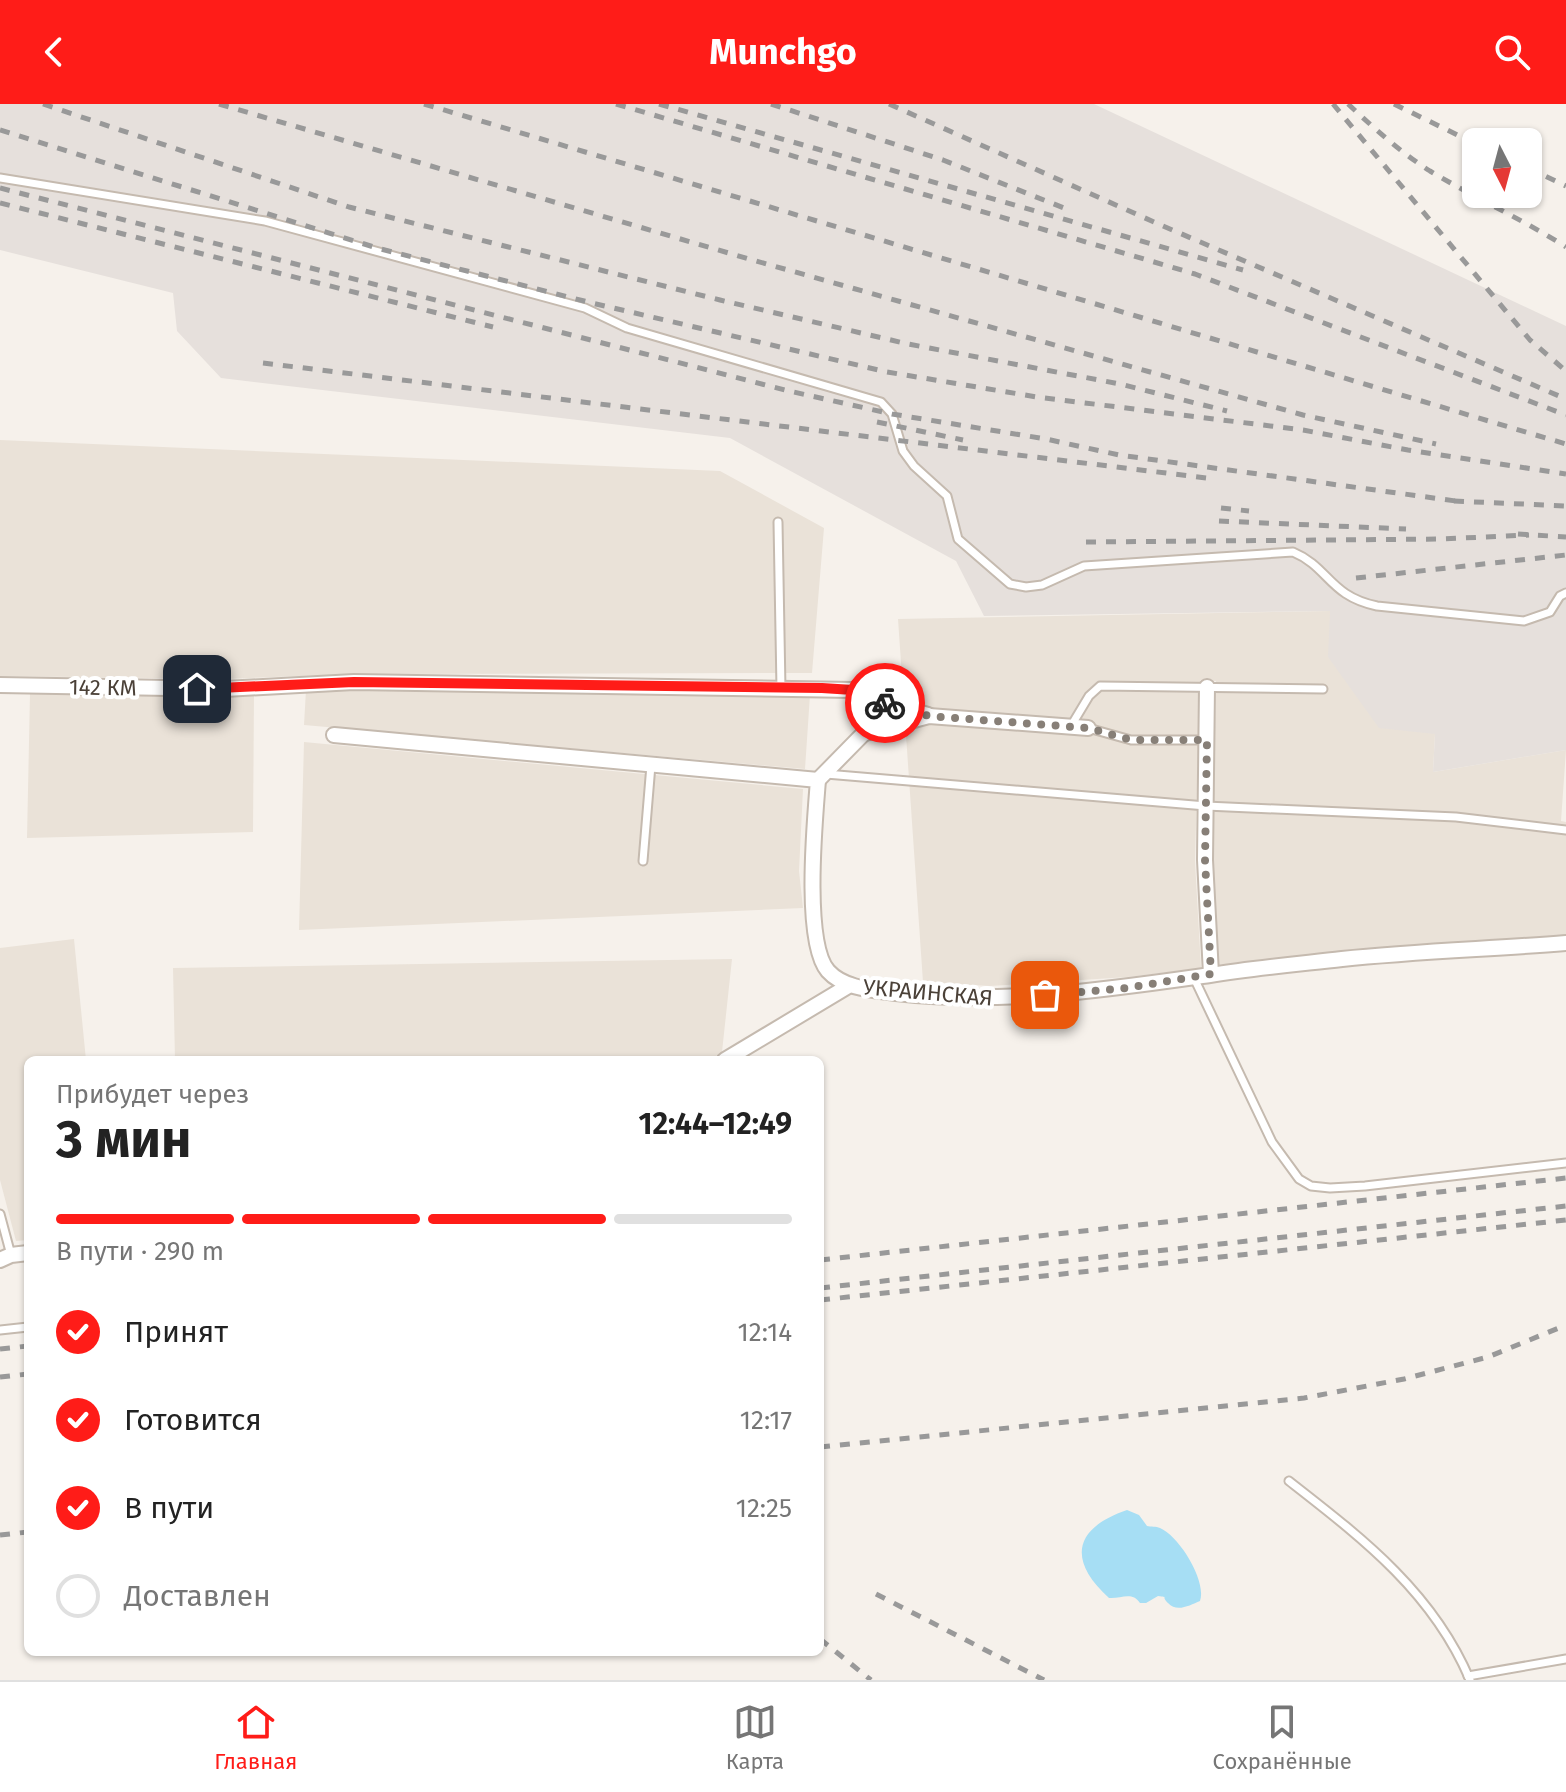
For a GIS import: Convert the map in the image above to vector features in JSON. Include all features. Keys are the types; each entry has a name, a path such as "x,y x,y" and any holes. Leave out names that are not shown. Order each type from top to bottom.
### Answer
{"street":[{"name":"142 КМ","path":"0,685 225,689 354,682 853,690 867,698 929,716"},
{"path":"1207,687 1205,860 1211,974"},
{"path":"334,735 651,765 820,777 872,725 867,698"},
{"path":"865,733 929,716 1088,728"},
{"name":"УКРАИНСКАЯ","path":"820,777 810,872 818,944 826,969 836,979 850,985 924,996 990,999 1127,988 1211,974 1346,959 1566,943"},
{"path":"732,1056 850,985"}],"lane":[{"path":"0,178 265,221 585,308 627,328 881,402 898,427 903,451 914,466 947,496 958,539 1010,584 1026,587 1042,585 1084,566 1293,552 1304,556 1338,591 1356,602 1377,606 1524,621 1550,612 1560,596 1566,593"},
{"path":"778,522 781,689"},
{"path":"1071,727 1093,689 1100,686 1323,689"},
{"path":"1088,728 1131,740 1207,740"},
{"path":"643,861 651,765"},
{"path":"820,777 1206,806 1456,817 1566,830"},
{"path":"1193,977 1272,1142 1299,1179 1311,1186 1365,1186 1566,1163"},
{"path":"0,1214 5,1257"},
{"path":"0,1330 24,1327"},
{"path":"1289,1481 1377,1551 1436,1616 1469,1678 1566,1659"}],"shaded area":[{"path":"0,104 1094,104 1566,326 1566,750 1433,772 1435,734 1379,728 1328,657 1330,611 984,616 956,561 730,438 221,378 177,331 173,293 0,250"},
{"path":"0,440 720,471 824,528 812,673 352,674 225,679 0,676"},
{"path":"1330,611 1435,734 1433,772 1566,750 1561,821 1566,822 1566,938 1343,952 1217,965 1212,857 1216,681 1200,680 1195,861 1201,968 1128,977 990,986 923,982 898,619"},
{"path":"355,688 782,697 810,695 805,769 304,725 306,690"},
{"path":"30,694 254,694 253,832 27,838"},
{"path":"304,742 803,789 799,871 803,908 299,930"},
{"path":"74,939 86,1056 24,1056 24,1240 16,1241 0,1180 0,948"},
{"path":"732,959 722,1052 716,1056 175,1056 173,968"}],"water":[{"path":"1127,1510 1139,1515 1147,1526 1158,1527 1167,1533 1183,1549 1199,1582 1200,1601 1179,1608 1158,1596 1146,1603 1140,1603 1130,1596 1109,1598 1096,1584 1082,1558 1082,1546 1096,1526"}],"railway":[{"path":"43,104 349,207 908,344 1120,384 1227,411"},
{"path":"219,104 749,259 1303,415 1436,444"},
{"path":"424,104 1566,444"},
{"path":"616,104 1195,274 1566,415"},
{"path":"659,104 1243,270"},
{"path":"771,104 943,160 1069,210"},
{"path":"889,104 1566,399"},
{"path":"1333,104 1530,340 1566,371"},
{"path":"1348,104 1398,148 1430,171 1566,247"},
{"path":"1394,104 1462,137"},
{"path":"0,130 377,248 592,303 887,372 1037,397 1303,430 1408,450 1566,474"},
{"path":"1542,175 1566,186"},
{"path":"0,188 789,391 892,414 1046,439 1119,455 1463,502"},
{"path":"0,203 493,327"},
{"path":"263,363 1215,479"},
{"path":"877,422 963,440"},
{"path":"1454,501 1566,506"},
{"path":"1221,508 1249,511"},
{"path":"1219,521 1406,529"},
{"path":"1518,534 1566,537"},
{"path":"1086,542 1441,539 1529,535"},
{"path":"1356,578 1566,555"},
{"path":"824,1260 1566,1178"},
{"path":"824,1288 1566,1206"},
{"path":"824,1300 1566,1220"},
{"path":"824,1447 1304,1398 1404,1379 1488,1357 1566,1325"},
{"path":"0,1349 24,1346"},
{"path":"0,1377 24,1374"},
{"path":"0,1535 24,1532"},
{"path":"876,1594 1044,1680"},
{"path":"824,1642 871,1680"}],"way so far":[{"path":"885,703 929,716 1088,728 1131,740 1207,740 1205,860 1211,974 1127,988 1045,995"}],"route":[{"path":"197,689 354,682 822,688 853,690 885,703"}]}
